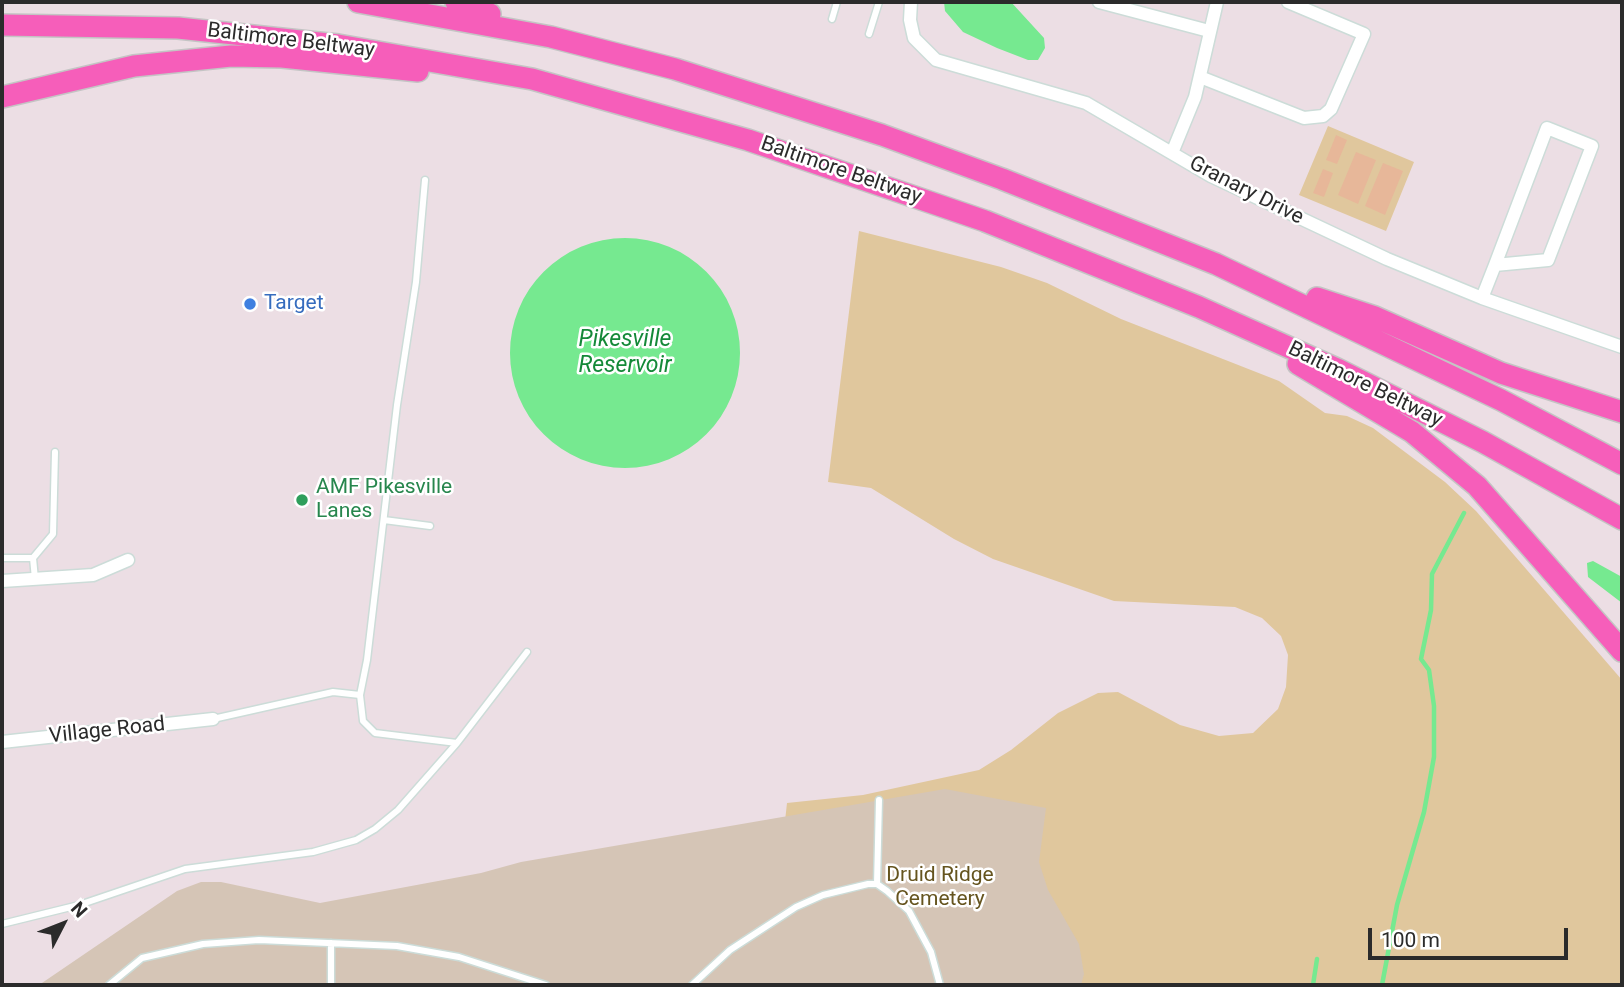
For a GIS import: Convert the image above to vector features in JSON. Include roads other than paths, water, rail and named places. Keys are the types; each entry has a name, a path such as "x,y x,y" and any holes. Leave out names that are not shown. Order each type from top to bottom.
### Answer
{"highway":[{"path":"358,2 551,37 676,69 882,135 1103,217 1216,264 1392,346 1622,464"},
{"path":"456,2 551,37"},
{"name":"Baltimore Beltway","path":"2,25 178,28 338,45 532,79 666,116 864,177 1009,230 1199,307 1337,369 1483,442 1622,519"},
{"path":"3,97 134,66 231,56 532,79"},
{"path":"1216,264 1375,317 1501,373 1622,412"},
{"path":"1199,307 1375,409 1412,432 1442,456 1510,521 1622,651"}],"street":[{"name":"Granary Drive","path":"911,2 910,20 914,38 936,60 1086,103 1171,153 1304,221 1482,298 1622,347"},
{"path":"1099,2 1209,31"},
{"path":"1171,153 1195,97 1217,2"},
{"path":"1200,77 1304,118 1323,116 1331,109 1364,34 1288,2"},
{"path":"1482,298 1547,128 1592,146 1548,260 1495,265"},
{"path":"2,581 93,575 128,560"},
{"name":"Village Road","path":"2,742 213,719"}],"lane":[{"path":"832,19 837,2"},
{"path":"869,34 879,2"},
{"path":"425,180 416,282 367,660 360,695 363,721 374,733 457,743"},
{"path":"35,579 33,558 53,534 55,452"},
{"path":"384,520 430,526"},
{"path":"2,558 33,558"},
{"path":"2,924 79,905 185,869 313,852 356,840 387,821 457,743 527,652"},
{"path":"213,719 316,694 333,692 360,695"},
{"path":"877,884 880,800"},
{"path":"692,985 718,960 796,907 855,885 877,884 909,911 931,952 940,985"},
{"path":"109,985 135,961 196,946 239,941 397,946 459,957 546,985"},
{"path":"331,943 331,985"}],"water":[{"path":"944,2 1011,2 1044,38 1045,48 1038,60 1028,60 997,48 963,32 945,11"},
{"name":"Pikesville Reservoir","path":"614,238 636,238 679,251 698,264 714,280 727,299 735,320 740,353 738,375 727,407 714,426 698,442 679,455 658,463 636,468 614,468 571,455 552,442 536,426 523,407 515,386 510,364 510,342 523,299 536,280 552,264 571,251 592,243"},
{"path":"1593,561 1622,577 1622,603 1588,577 1587,563"}],"waterway":[{"path":"1382,985 1397,905 1424,812 1434,757 1434,706 1429,670 1421,659 1431,610 1432,574 1464,513"},
{"path":"1313,985 1317,959"}],"place":[{"name":"Target","path":"250,304"},
{"name":"AMF Pikesville Lanes","path":"302,500"}],"park label":[{"name":"Druid Ridge Cemetery","path":"940,888"}]}
